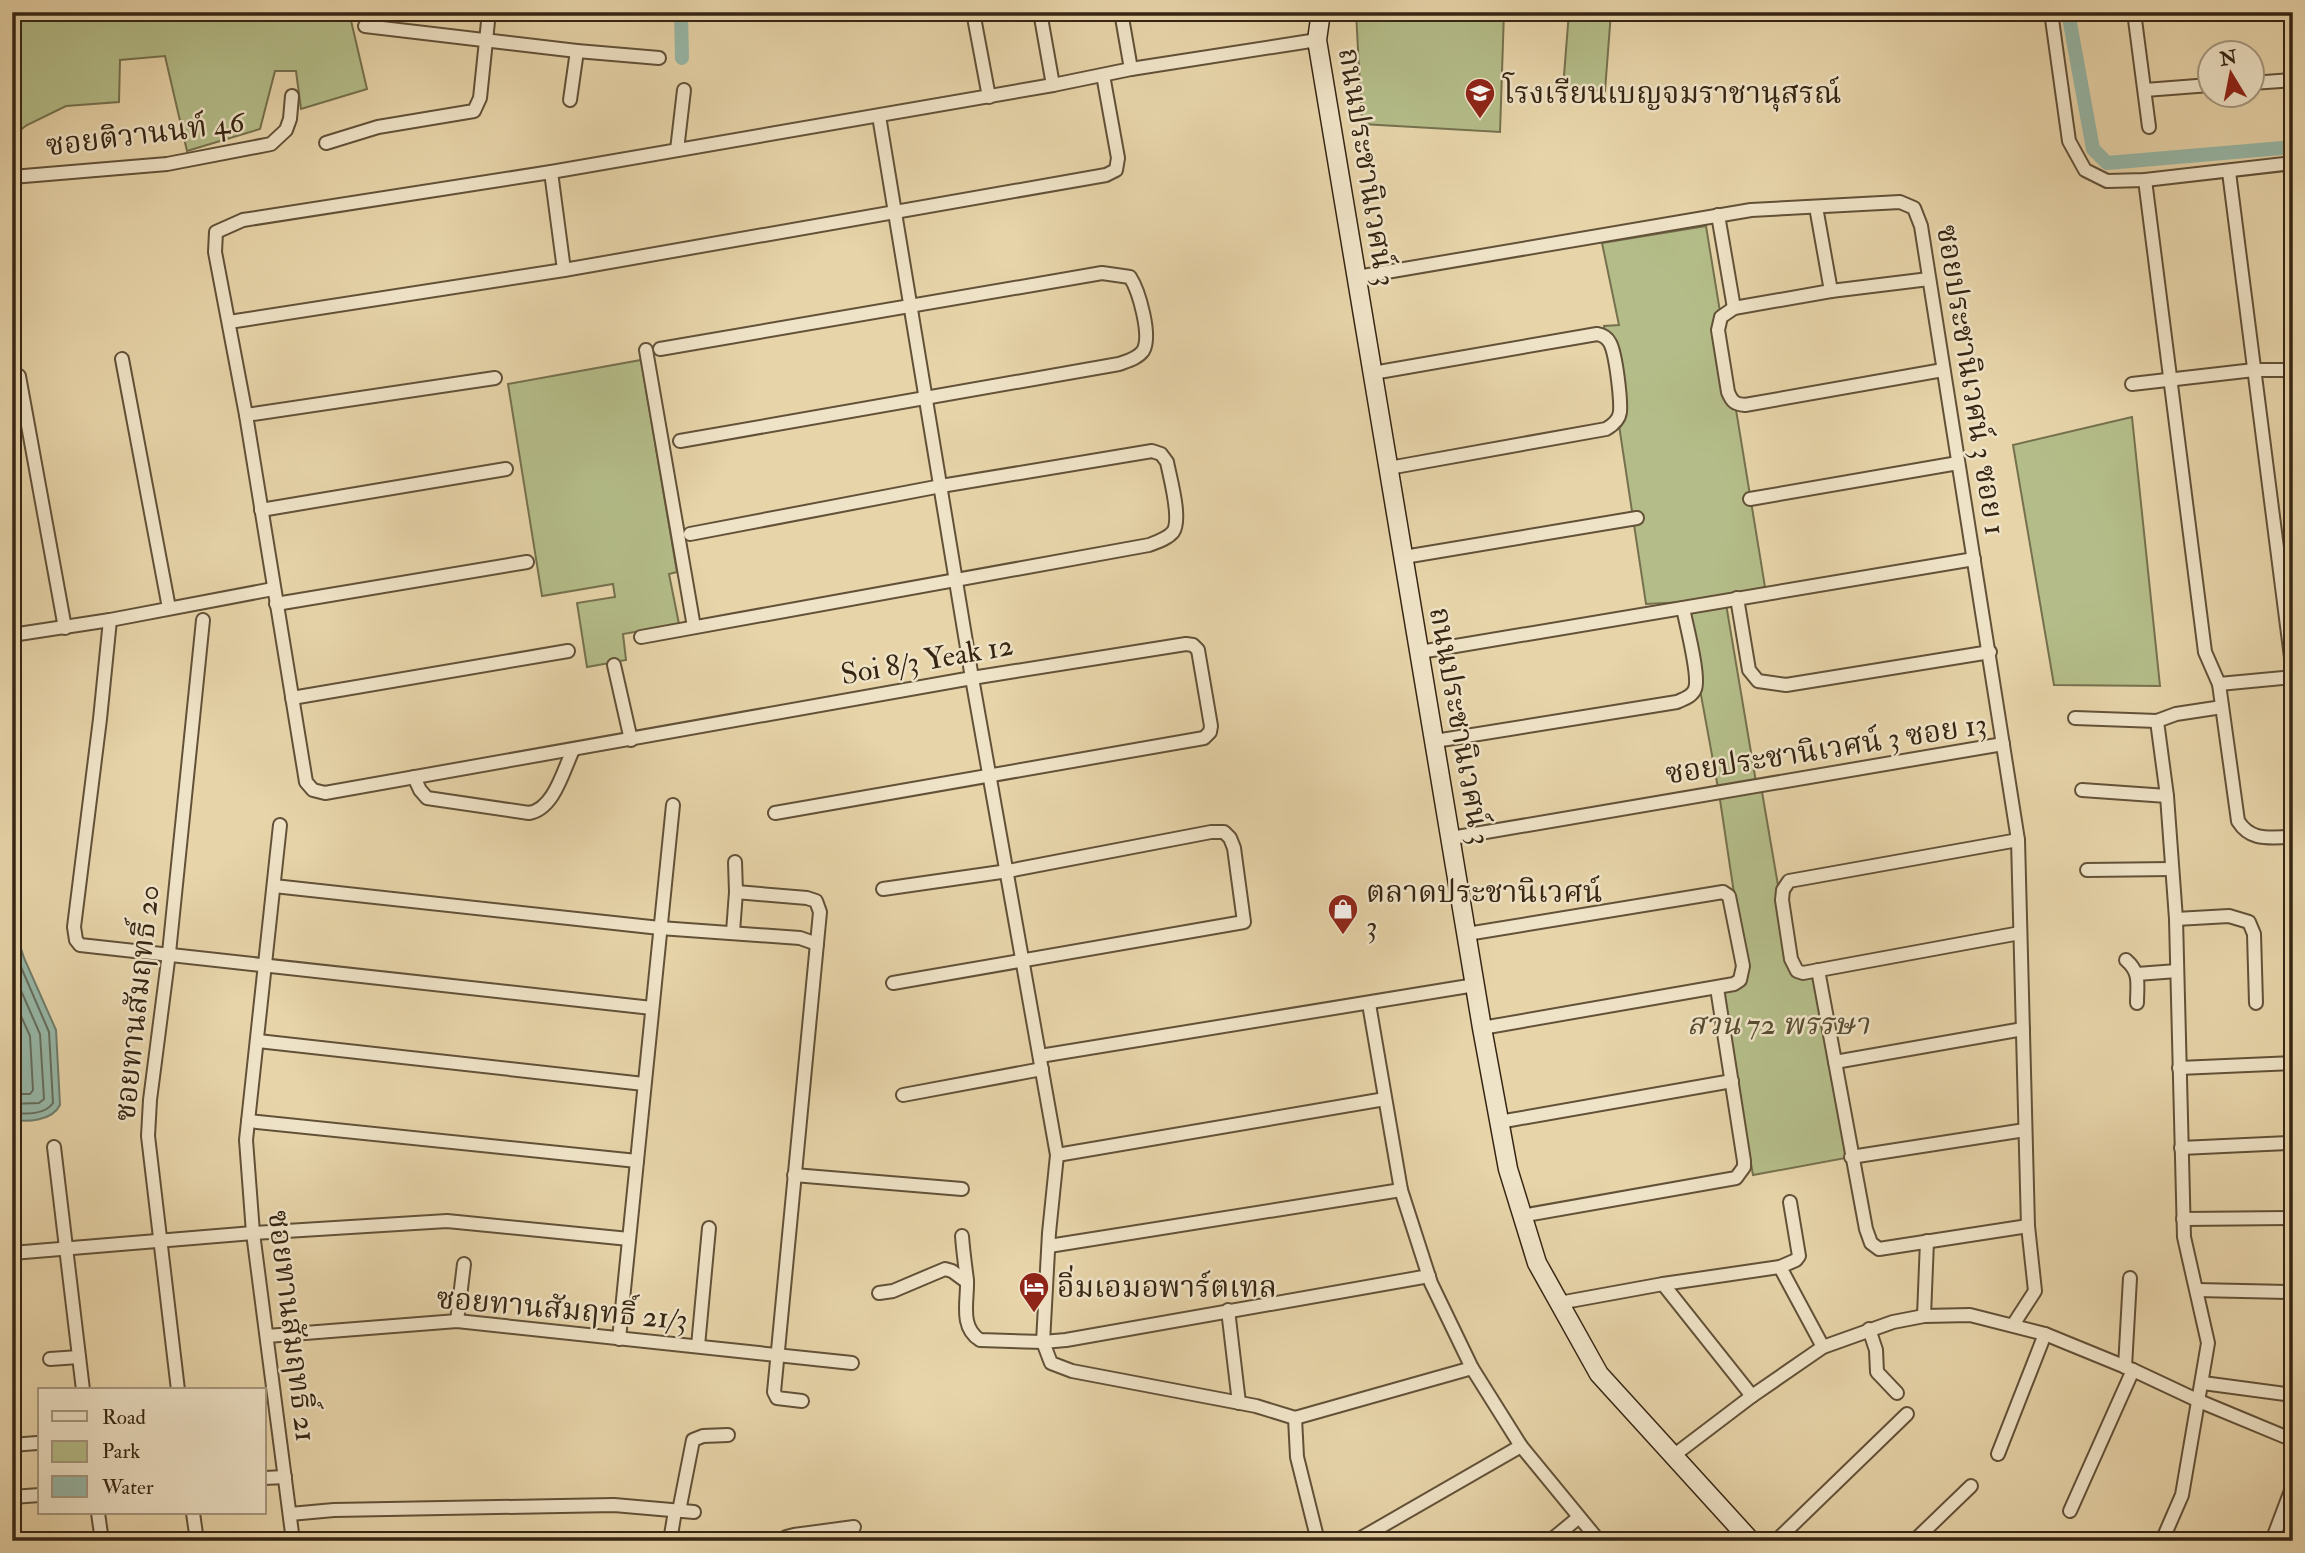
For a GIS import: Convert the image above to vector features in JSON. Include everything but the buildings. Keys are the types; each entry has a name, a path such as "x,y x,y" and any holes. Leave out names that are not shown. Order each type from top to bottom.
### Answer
{"street":[{"path":"326,143 378,127 474,111 478,105 489,12"},
{"path":"973,12 989,97"},
{"path":"1040,12 1054,85"},
{"path":"1121,12 1131,69"},
{"name":"ถนนประชานิเวศน์ 3","path":"1321,12 1317,40 1482,1028 1499,1122 1521,1216 1537,1263 1599,1374 1751,1541"},
{"path":"2051,12 2069,141 2085,170 2107,181 2145,180 2293,163"},
{"path":"2134,12 2149,127"},
{"path":"365,26 659,58"},
{"path":"568,651 292,698 246,415 215,252 216,232 243,220 551,172 989,97 1131,69 1317,40"},
{"path":"570,100 577,51"},
{"path":"229,322 564,270 1106,175 1116,170 1118,158 1103,75"},
{"path":"2266,82 2293,80"},
{"path":"2145,90 2196,86"},
{"path":"677,150 684,90"},
{"name":"ซอยติวานนท์ 46","path":"12,177 167,164 271,144 286,130 292,96"},
{"path":"879,116 972,678 1058,1155 1043,1342 1051,1363 1058,1367 1239,1403 1295,1418 1472,1368"},
{"path":"551,172 564,270"},
{"path":"2219,684 2293,675 2229,172"},
{"path":"2145,180 2205,652 2219,684 2238,821 2245,832 2260,837 2293,837"},
{"name":"ซอยประชานิเวศน์ 3 ซอย 1","path":"1357,277 1751,210 1900,202 1914,208 1921,226 2003,744"},
{"path":"1816,207 1831,291"},
{"path":"1718,215 1734,308"},
{"path":"660,349 1102,273 1130,276 1136,286 1147,336 1143,350 1135,358 1119,364 680,441"},
{"path":"1929,279 1831,291 1734,308 1721,317 1719,323 1723,361 1731,401 1745,405 1944,370"},
{"path":"1373,373 1597,334 1604,335 1612,346 1620,413 1613,425 1606,429 1389,468"},
{"path":"646,350 694,627"},
{"path":"122,359 169,608"},
{"path":"2132,384 2254,370 2293,370"},
{"path":"19,376 65,628"},
{"path":"246,415 495,379"},
{"path":"641,637 1149,545 1166,538 1174,531 1178,521 1167,461 1161,454 1152,451 941,486 690,534"},
{"path":"1750,499 1958,463"},
{"path":"261,510 506,469"},
{"path":"1404,557 1637,518"},
{"path":"1420,652 1973,559"},
{"path":"276,604 527,562"},
{"path":"12,635 65,628 273,589"},
{"path":"1738,598 1749,670 1758,681 1767,684 1786,685 1990,652"},
{"path":"1435,741 1677,702 1689,696 1695,689 1696,676 1683,608"},
{"path":"110,620 74,934 80,945 652,1008"},
{"name":"ซอยทานสัมฤทธิ์ 20","path":"178,1388 148,1136 203,620"},
{"name":"Soi 8/3 Yeak 12","path":"292,698 306,782 313,790 326,793 972,678 1186,644 1193,645 1198,650 1211,726 1210,732 1204,738 991,775"},
{"path":"614,666 631,740"},
{"path":"2075,718 2157,721 2184,712 2222,707"},
{"path":"2157,721 2167,796 2176,919 2183,1219 2186,1249 2208,1343 2182,1495 2162,1541"},
{"name":"ซอยประชานิเวศน์ 3 ซอย 13","path":"1451,838 2003,744 2018,840 2028,1226 2035,1291 2012,1325"},
{"path":"414,776 420,790 427,797 516,813 535,812 550,800 573,750"},
{"path":"775,813 991,775"},
{"path":"2082,790 2167,796"},
{"path":"619,1339 673,805"},
{"name":"ซอยทานสัมฤทธิ์ 21","path":"280,825 246,1158 253,1233 293,1541"},
{"path":"883,889 1008,871 1210,832 1224,832 1234,848 1244,922 893,983"},
{"path":"2018,840 1789,881 1785,885 1782,900 1791,960 1797,971 1803,973 2020,933"},
{"path":"733,932 735,862"},
{"path":"2087,870 2172,869"},
{"path":"274,886 660,928 800,938 817,944"},
{"path":"736,892 807,898 816,901 820,912 775,1396 802,1401"},
{"path":"1467,934 1723,892 1729,896 1743,973 1740,981 1717,988 1482,1028"},
{"path":"2176,919 2229,916 2249,922 2254,934 2256,1003"},
{"path":"2126,960 2135,968 2137,974 2137,1003"},
{"path":"1818,970 1852,1157 1871,1243 1879,1249 2028,1226"},
{"path":"2137,974 2177,971"},
{"path":"903,1095 1041,1063 1475,985"},
{"path":"1521,1216 1736,1178 1744,1167 1744,1161 1717,988"},
{"path":"1369,1004 1401,1191 1429,1276 1472,1368 1521,1447 1599,1541"},
{"path":"1835,1062 2023,1029"},
{"path":"258,1041 645,1084"},
{"path":"2179,1068 2293,1063"},
{"path":"1499,1122 1732,1081"},
{"path":"1058,1155 1385,1099"},
{"path":"248,1121 637,1161"},
{"path":"1852,1157 2025,1129"},
{"path":"2181,1148 2290,1143"},
{"path":"54,1147 83,1388"},
{"path":"794,1175 962,1189"},
{"path":"1049,1246 1401,1191"},
{"path":"1559,1303 1780,1267 1799,1256 1790,1202"},
{"path":"2183,1219 2293,1218"},
{"path":"12,1253 253,1233 447,1221 629,1239"},
{"path":"698,1346 709,1228"},
{"path":"962,1236 967,1282 965,1310 974,1336 980,1340 1066,1340 1429,1276"},
{"path":"1924,1316 1927,1241"},
{"path":"457,1321 464,1264"},
{"path":"1780,1267 1823,1347"},
{"path":"879,1293 945,1269 952,1270 967,1282"},
{"path":"2070,1511 2129,1368 2130,1278"},
{"path":"1663,1284 1752,1396"},
{"path":"2197,1290 2293,1292"},
{"path":"1228,1310 1239,1403"},
{"path":"1673,1456 1823,1347 1868,1329 1924,1316 1970,1315 2045,1334 2293,1440"},
{"name":"ซอยทานสัมฤทธิ์ 21/3","path":"267,1336 457,1321 852,1363"},
{"path":"1868,1329 1876,1350 1877,1372 1897,1393"},
{"path":"1998,1454 2045,1334"},
{"path":"50,1359 79,1357"},
{"path":"2203,1383 2293,1395"},
{"path":"1776,1541 1906,1414"},
{"path":"1295,1418 1297,1457 1318,1541"},
{"path":"670,1541 693,1440 703,1436 728,1435"},
{"path":"12,1446 37,1443"},
{"path":"1356,1541 1521,1447"},
{"path":"266,1478 285,1477"},
{"path":"2272,1541 2293,1485"},
{"path":"1914,1541 1971,1486"},
{"path":"12,1497 38,1494"},
{"path":"289,1514 334,1510 614,1505 694,1512"},
{"path":"98,1514 102,1541"},
{"path":"193,1514 197,1541"},
{"path":"1550,1541 1578,1518"},
{"path":"784,1541 786,1537 794,1535 854,1527"}],"green space":[{"path":"12,12 349,12 367,89 301,109 296,71 275,71 260,129 187,151 165,56 120,60 119,102 66,106 27,125 12,136"},
{"path":"1356,12 1504,12 1500,132 1362,124"},
{"path":"1569,12 1611,12 1605,91 1563,88"},
{"path":"1706,226 1765,587 1725,598 1756,782 1718,788 1684,602 1646,604 1604,326 1619,325 1602,243"},
{"path":"641,360 677,572 669,574 679,624 623,634 626,660 587,667 577,603 615,597 613,584 542,596 508,384"},
{"path":"2132,417 2160,686 2054,685 2013,445"},
{"name":"สวน 72 พรรษา","path":"1761,786 1793,973 1821,968 1851,1157 1753,1175 1720,986 1747,980 1719,793"}],"water":[{"path":"12,920 24,958 56,1030 60,1105 46,1117 32,1120 12,1120"}],"waterway":[{"path":"681,12 682,58"},
{"path":"2068,12 2093,149 2107,163 2293,147"}],"place":[{"name":"โรงเรียนเบญจมราชานุสรณ์","path":"1480,120"},
{"name":"ตลาดประชานิเวศน์ 3","path":"1343,936"},
{"name":"อิ่มเอมอพาร์ตเทล","path":"1034,1314"}]}
